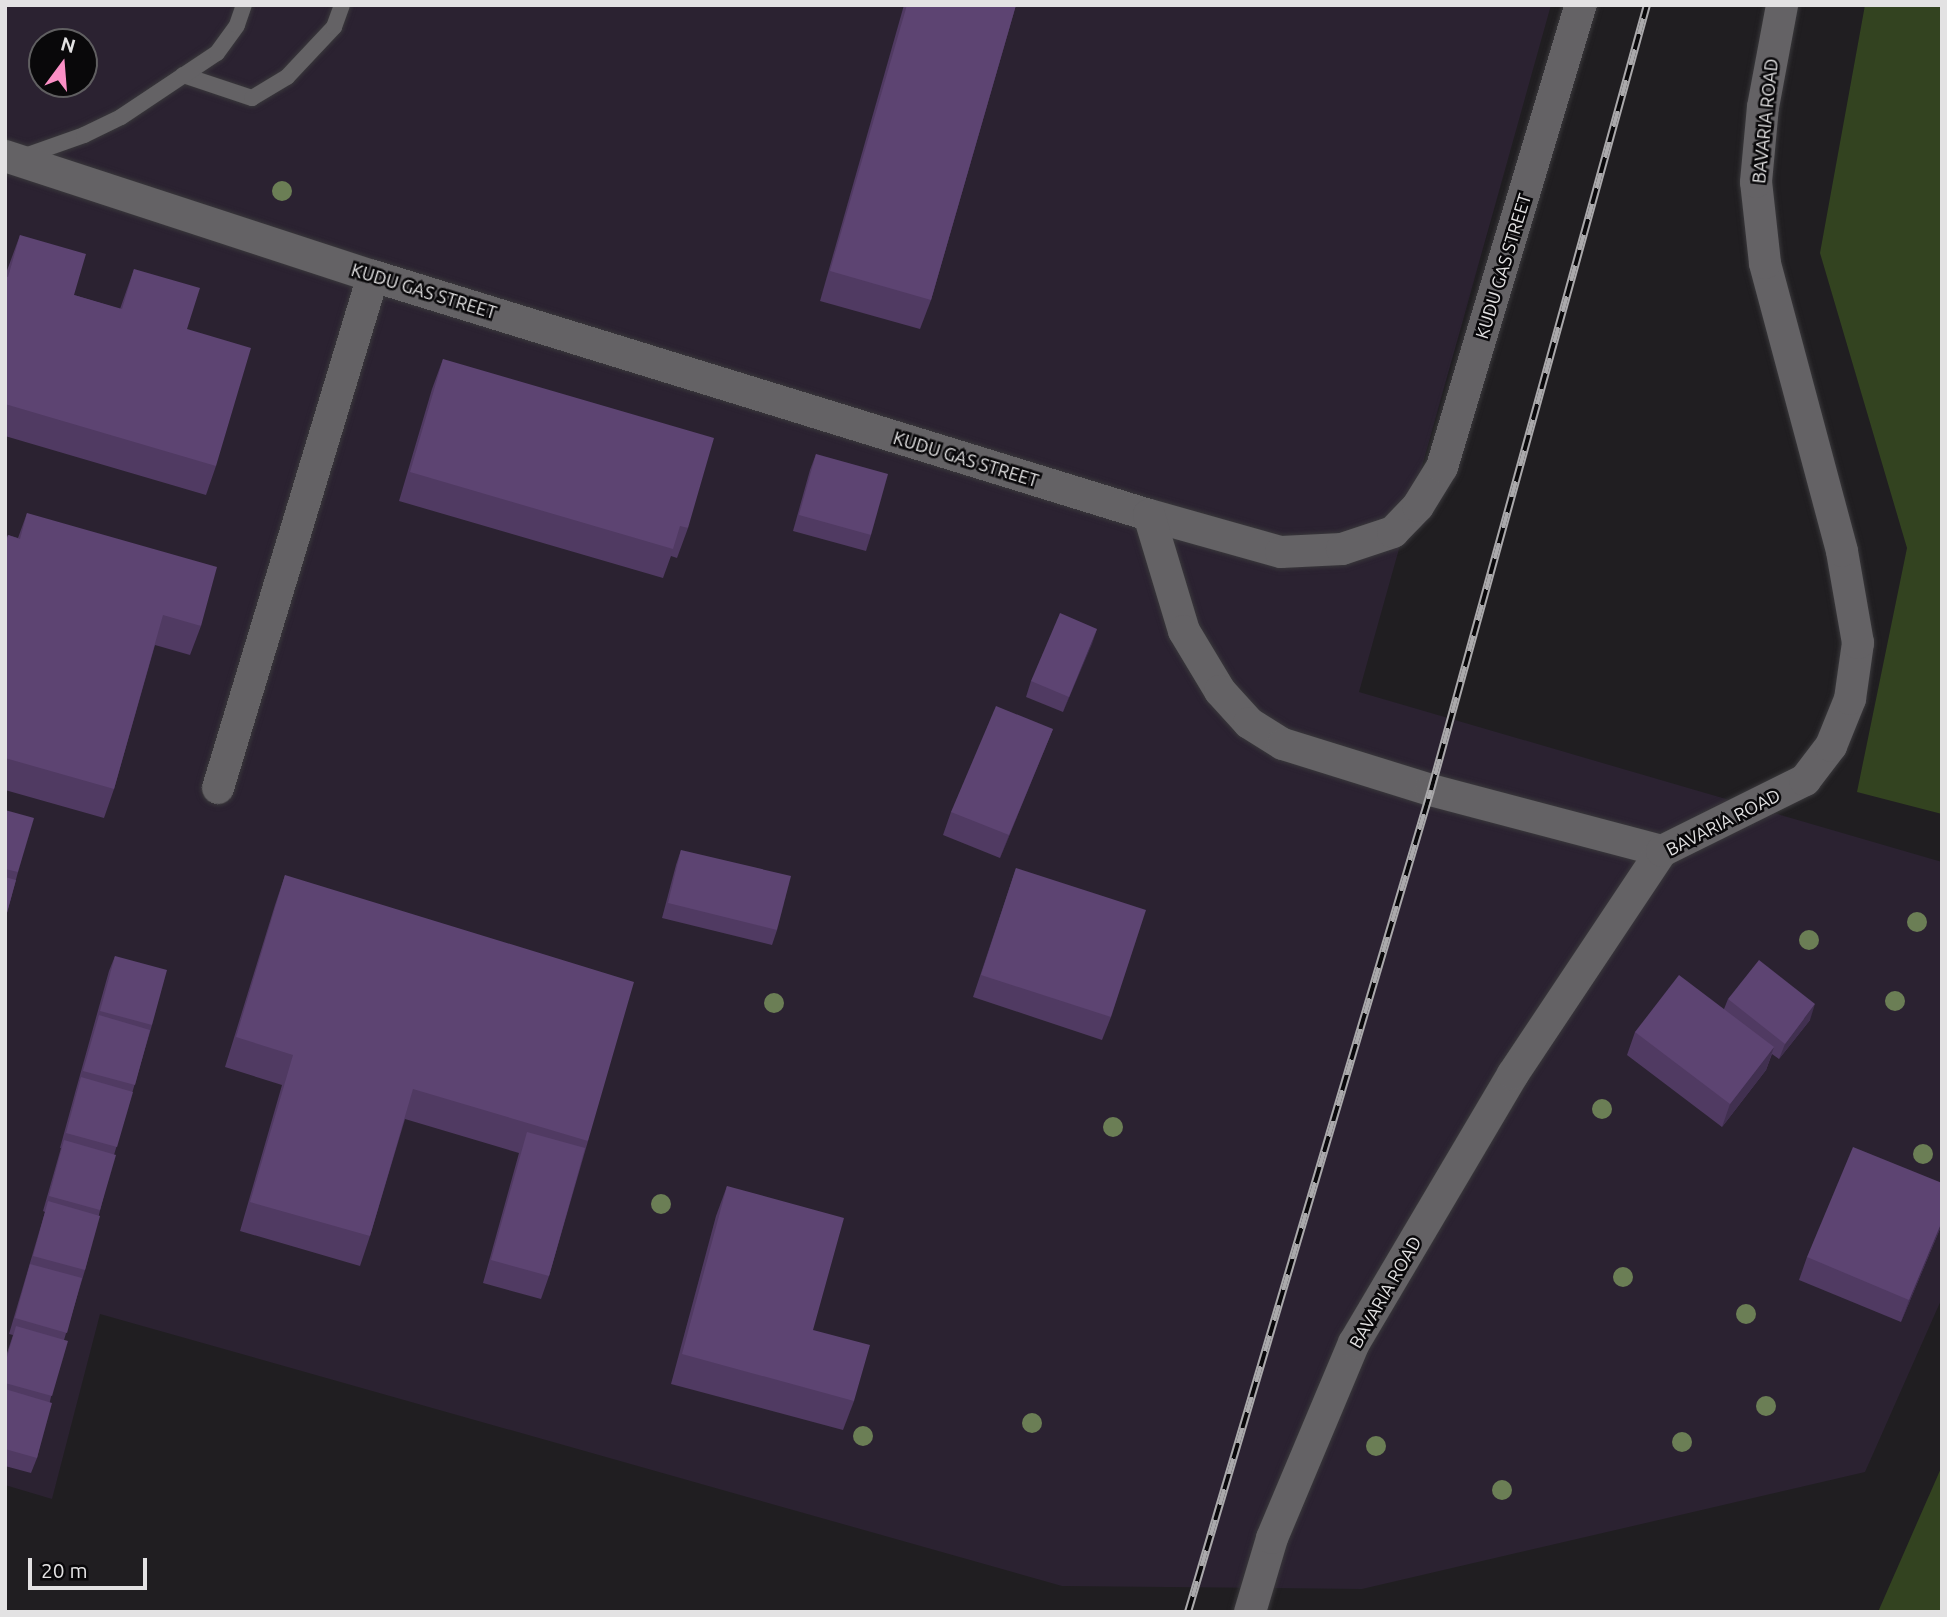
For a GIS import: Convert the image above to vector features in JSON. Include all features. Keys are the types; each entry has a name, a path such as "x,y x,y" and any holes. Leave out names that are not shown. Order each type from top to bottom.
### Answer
{"street":[{"name":"KUDU GAS STREET","path":"11,158 373,276 1149,515 1281,552 1342,549 1393,532 1418,506 1442,467 1581,5"},
{"name":"BAVARIA ROAD","path":"1250,1612 1272,1538 1354,1343 1513,1074 1662,850 1805,780 1832,746 1850,699 1858,643 1842,551 1765,263 1756,182 1763,107 1782,5"},
{"path":"219,788 373,276"},
{"path":"1149,515 1184,631 1220,691 1249,723 1283,744 1431,790 1662,850"}],"lane":[{"path":"11,158 84,135 121,117 217,53 237,24 244,5"},
{"path":"183,75 252,98 287,77 334,27 342,5"}],"shaded area":[{"path":"5,5 1551,5 1359,692 1942,862 1942,1298 1865,1472 1362,1589 1062,1586 100,1314 52,1499 5,1485"}],"green space":[{"path":"1865,5 1942,5 1942,814 1857,792 1907,548 1820,253"},
{"path":"1942,1466 1942,1612 1878,1612"}],"building":[{"path":"907,5 1016,5 931,300 830,271"},
{"path":"20,235 86,254 74,295 122,309 134,269 200,288 187,329 251,348 216,466 5,404 5,276 8,277"},
{"path":"443,359 714,438 688,528 680,526 673,549 410,472"},
{"path":"816,454 888,474 871,535 799,515"},
{"path":"27,513 217,567 201,626 163,615 114,789 5,758 5,546 8,535 20,539"},
{"path":"1060,613 1097,629 1069,697 1031,681"},
{"path":"996,706 1053,729 1009,835 951,812"},
{"path":"5,810 34,818 18,872 5,869"},
{"path":"681,850 791,876 777,930 668,903"},
{"path":"1016,868 1146,910 1111,1017 981,975"},
{"path":"285,875 634,982 588,1141 413,1089 370,1236 250,1202 293,1055 236,1037"},
{"path":"5,877 16,880 5,920"},
{"path":"115,956 167,970 152,1025 100,1011"},
{"path":"1759,960 1815,1004 1785,1044 1728,999"},
{"path":"1679,975 1774,1047 1730,1104 1635,1032"},
{"path":"99,1015 150,1030 135,1085 83,1071"},
{"path":"81,1077 133,1092 117,1147 66,1133"},
{"path":"527,1132 585,1148 549,1276 491,1260"},
{"path":"64,1140 116,1155 100,1210 49,1196"},
{"path":"1853,1147 1942,1183 1942,1221 1909,1300 1807,1257"},
{"path":"727,1186 844,1218 813,1330 870,1345 854,1401 682,1354"},
{"path":"48,1201 100,1216 85,1270 33,1256"},
{"path":"30,1264 82,1278 67,1333 15,1318"},
{"path":"16,1326 68,1341 52,1396 5,1383 5,1364"},
{"path":"5,1389 52,1403 37,1458 5,1449"}],"railway":[{"path":"1188,1612 1431,790 1647,5"}]}
